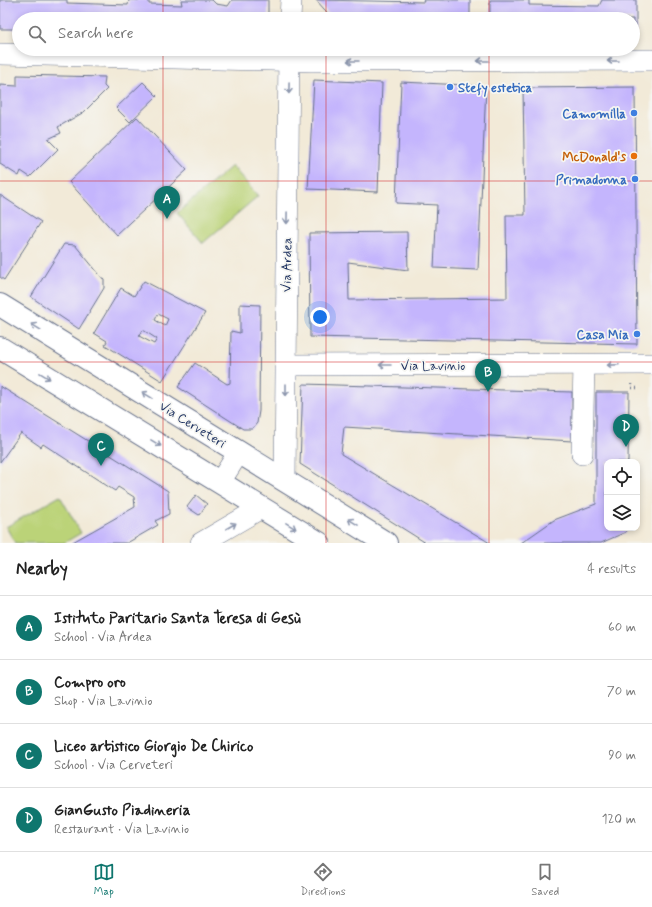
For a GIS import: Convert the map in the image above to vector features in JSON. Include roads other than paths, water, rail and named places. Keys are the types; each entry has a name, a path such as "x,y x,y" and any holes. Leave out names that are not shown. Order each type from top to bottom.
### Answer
{"main road":[{"name":"Via Cerveteri","path":"0,305 386,543"},
{"path":"0,348 319,543"}],"street":[{"path":"290,0 290,12"},
{"path":"0,54 12,54"},
{"name":"Via Ardea","path":"285,481 289,56"},
{"path":"362,56 652,60"},
{"name":"Via Lavinio","path":"286,364 652,364"},
{"path":"582,454 584,365"},
{"path":"220,482 239,452"},
{"path":"201,543 261,508"}],"place":[{"name":"Stefy estetica","path":"450,87"},
{"name":"Camomilla","path":"634,113"},
{"name":"McDonald's","path":"634,156"},
{"name":"Primadonna","path":"635,179"},
{"name":"Istituto Paritario Santa Teresa di Gesù","path":"167,219"},
{"name":"Casa Mia","path":"637,334"},
{"name":"Compro oro","path":"488,392"},
{"name":"GianGusto Piadineria","path":"626,447"},
{"name":"Liceo artistico Giorgio De Chirico","path":"101,466"}]}
